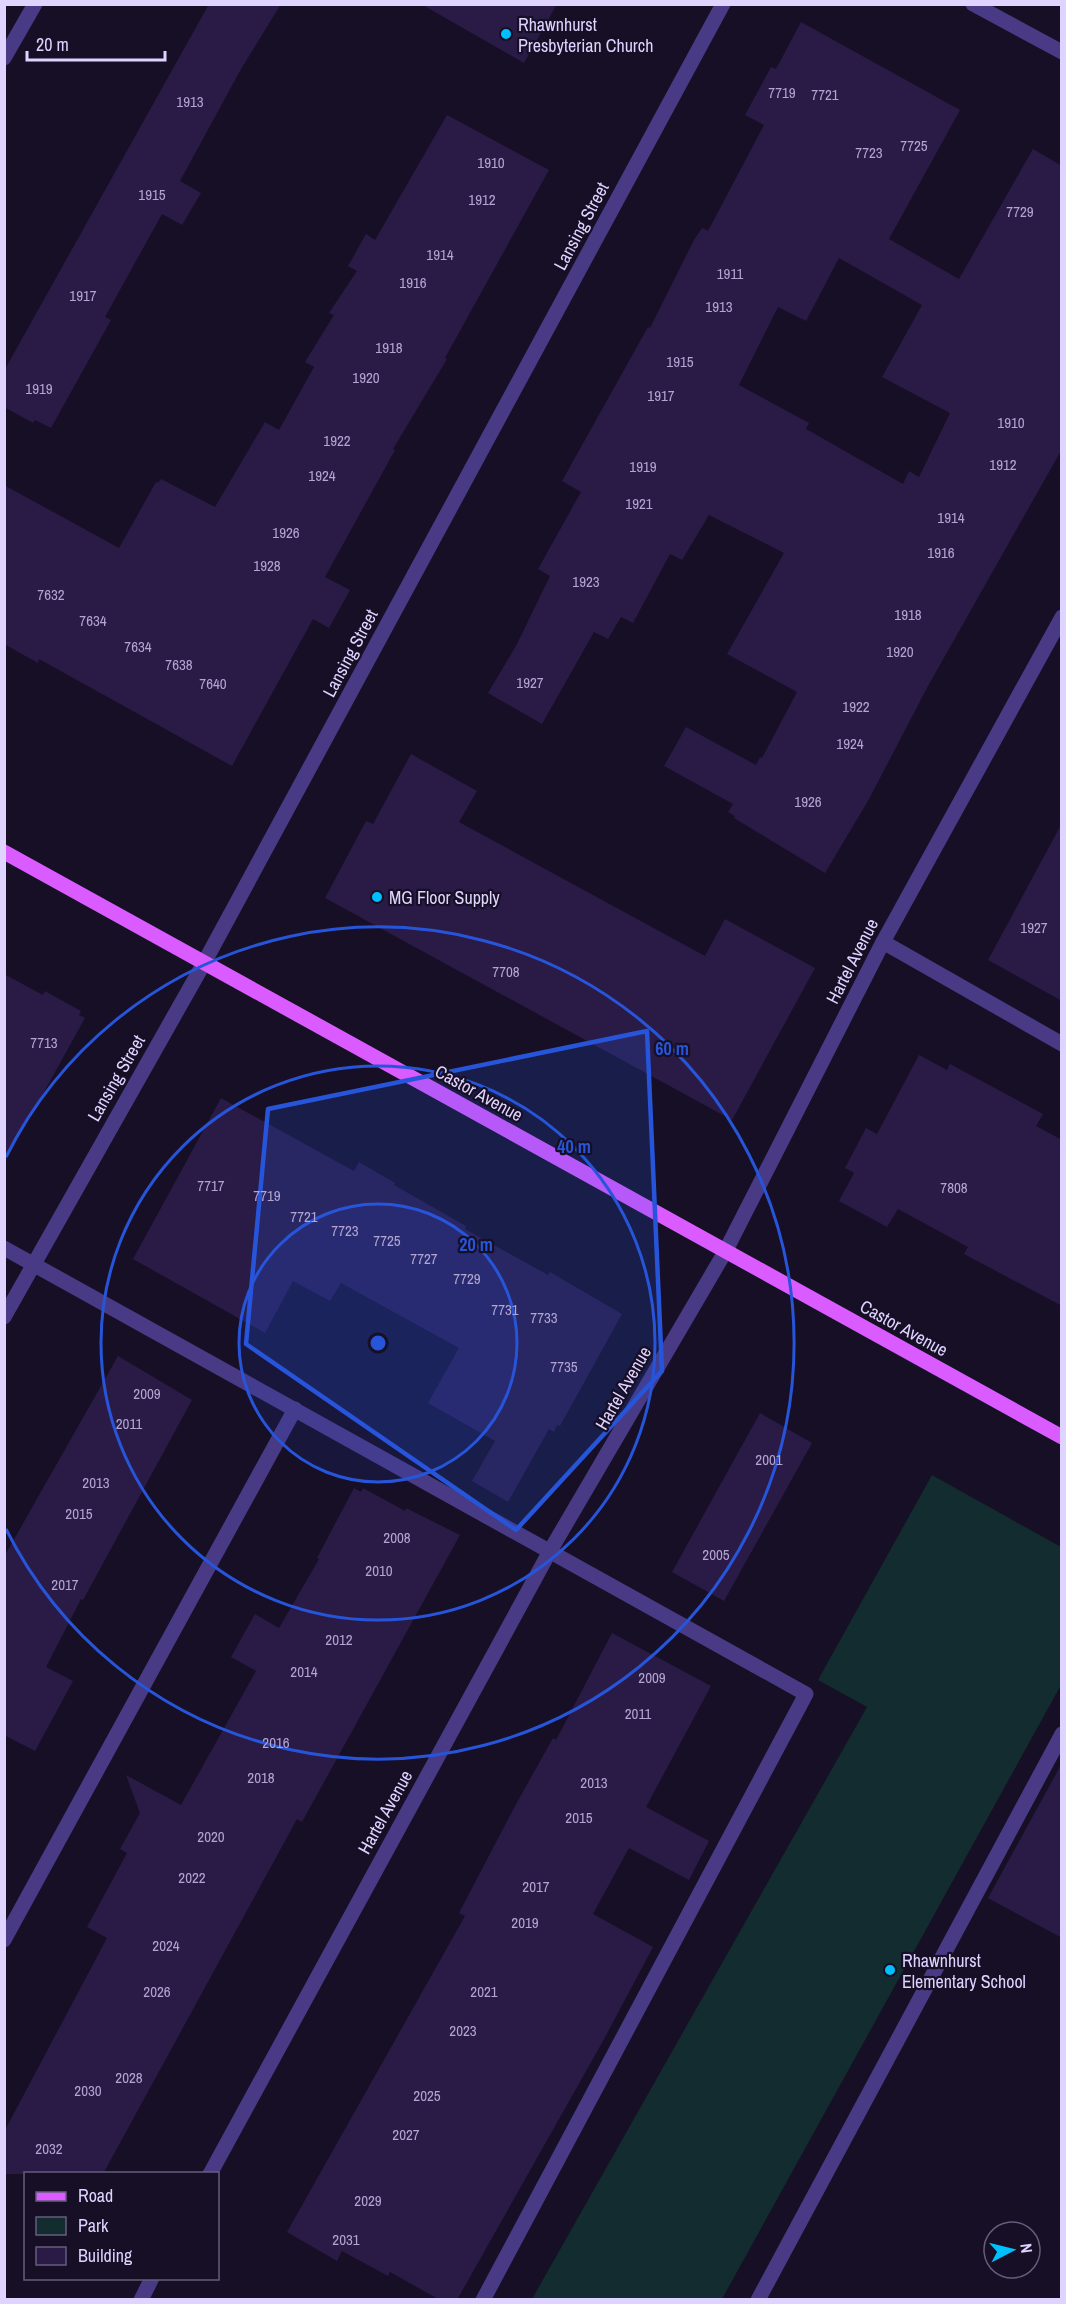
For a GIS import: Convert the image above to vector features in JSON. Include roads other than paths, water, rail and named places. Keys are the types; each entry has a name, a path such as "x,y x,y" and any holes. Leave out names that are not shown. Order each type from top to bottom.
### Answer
{"main road":[{"name":"Castor Avenue","path":"4,852 1062,1437"}],"street":[{"path":"4,58 34,4"},
{"name":"Lansing Street","path":"4,1317 204,963 723,4"},
{"path":"973,4 1062,52"},
{"name":"Hartel Avenue","path":"211,2172 550,1551 725,1252 884,942 1062,617"},
{"path":"884,942 1062,1044"},
{"path":"4,1248 806,1694 483,2300"},
{"path":"4,1940 295,1409"},
{"path":"758,2300 1062,1734"},
{"path":"141,2300 151,2280"}],"place":[{"name":"Rhawnhurst Presbyterian Church","path":"506,34"},
{"name":"MG Floor Supply","path":"377,897"},
{"name":"Rhawnhurst Elementary School","path":"890,1970"}]}
